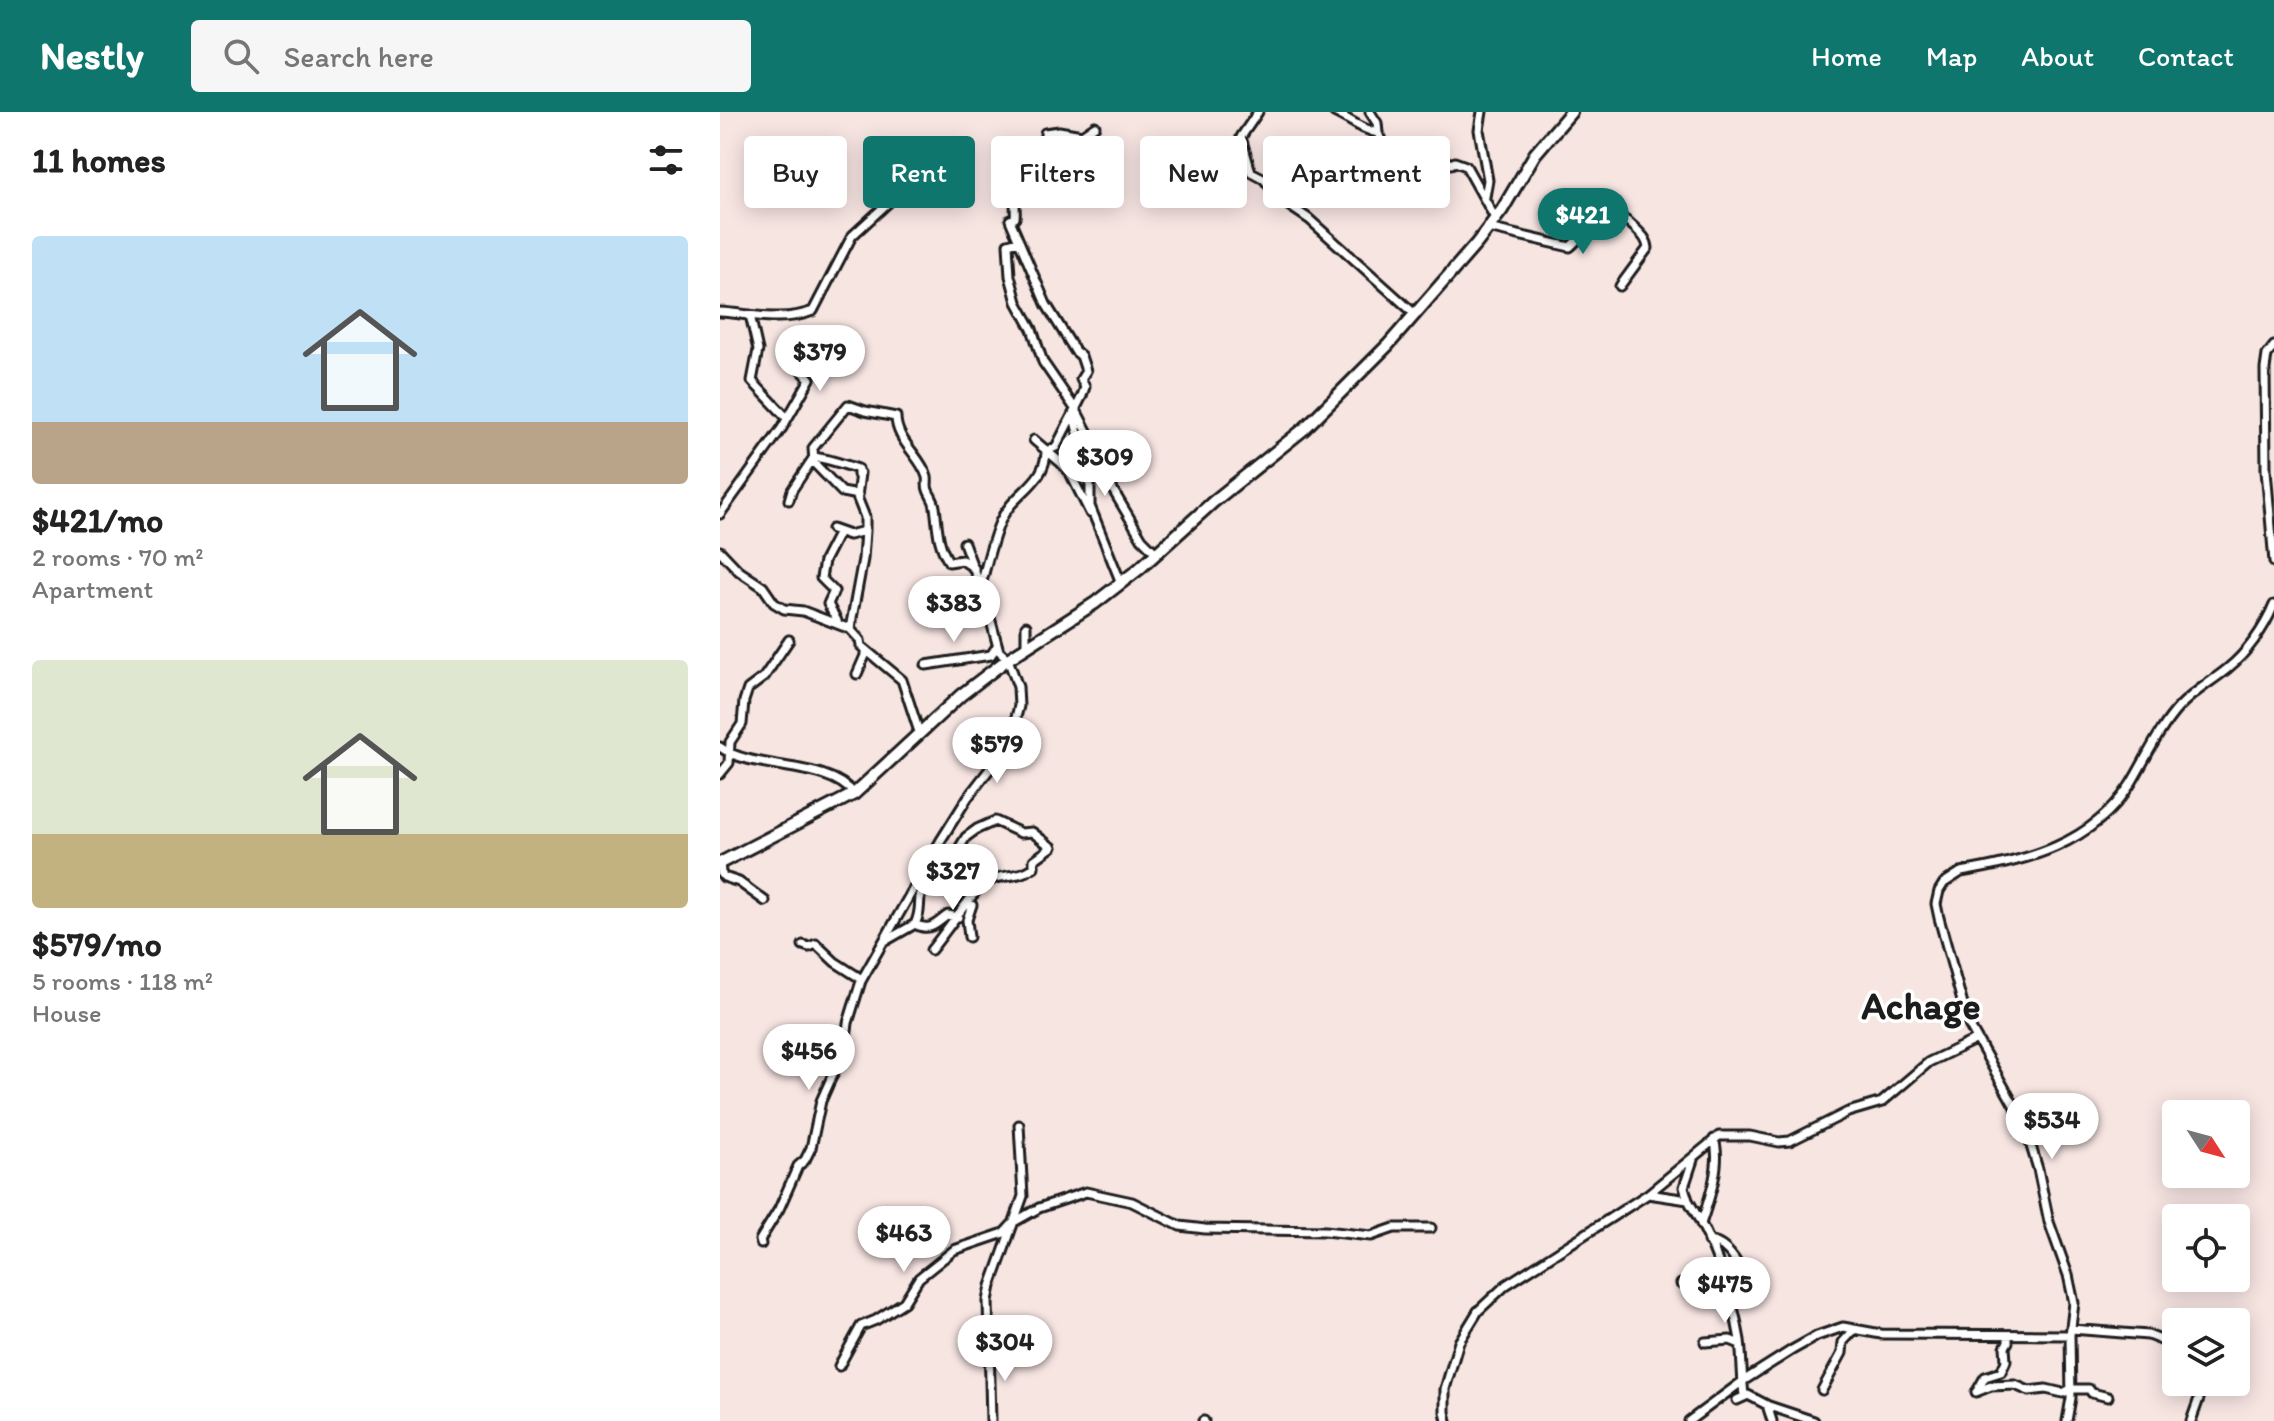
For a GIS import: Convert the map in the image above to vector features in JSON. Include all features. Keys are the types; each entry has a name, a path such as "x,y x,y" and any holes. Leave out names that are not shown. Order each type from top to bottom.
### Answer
{"street":[{"path":"1258,112 1241,137 1251,172 1264,179 1278,198 1309,219 1415,314"},
{"path":"1334,112 1364,131 1378,133"},
{"path":"1370,112 1377,123 1379,136"},
{"path":"1482,112 1479,130 1488,180 1485,197"},
{"path":"765,901 739,882 724,877 720,873 720,862 854,794 919,732 1008,659 1121,583 1213,502 1304,429 1357,378 1488,228 1535,154 1571,112"},
{"path":"1095,126 1082,135 1059,131 1045,133 1046,149 1036,171 1014,202 1015,218 1010,220 1046,304 1081,356 1086,371 1081,379 1085,387 1073,424 1090,481 1090,506 1121,583"},
{"path":"1450,163 1466,166 1495,218"},
{"path":"720,312 756,317 790,317 813,311 852,236 883,208"},
{"path":"1488,228 1570,247 1603,217 1611,213 1623,216 1647,239 1648,248 1620,286"},
{"path":"1019,241 1008,244 1007,256 1017,302 1032,329 1043,362 1097,450 1113,490 1142,539 1156,553"},
{"path":"750,315 758,350 752,381 787,418"},
{"path":"2274,346 2267,355 2265,369 2266,470 2274,562"},
{"path":"720,514 787,418 810,379 792,360 792,355"},
{"path":"858,495 842,492 814,463 813,448 848,405 896,417 900,436 912,454 922,461 928,490 935,503 941,549 949,562 962,560 974,568"},
{"path":"1046,451 1056,447 1075,414"},
{"path":"1034,440 1070,473 1099,528"},
{"path":"980,589 1000,522 1010,504 1020,492 1030,489 1043,469 1046,451"},
{"path":"814,457 833,459 858,469 857,502 865,517 865,531 850,629"},
{"path":"789,500 792,490 814,457"},
{"path":"837,621 828,604 834,591 821,578 824,561 836,530 849,535 865,531"},
{"path":"761,1244 760,1240 779,1209 798,1166 811,1148 821,1101 845,1047 848,1023 861,981 948,828 992,766 1015,721 1019,706 1018,687 1008,659 997,646 964,543"},
{"path":"720,551 739,571 763,587 774,603 784,609 803,611 850,629 867,651 902,680 919,732"},
{"path":"2067,1421 2074,1303 2071,1289 2049,1222 2024,1123 2003,1081 1975,1040 1957,987 1939,918 1937,898 1944,883 1961,872 2020,860 2062,845 2107,814 2128,788 2171,716 2183,702 2240,657 2266,622 2274,605"},
{"path":"1026,626 1026,648"},
{"path":"720,774 729,763 730,742 742,724 748,689 764,677 789,640"},
{"path":"926,665 991,655 997,646"},
{"path":"857,674 867,651"},
{"path":"720,747 728,753 798,768 848,787 854,794"},
{"path":"884,941 915,924 920,915 920,893 926,884 926,873 931,868 947,864 966,837 977,829 995,821 1021,833 1032,832 1052,847 1034,860 1034,867 1027,872 987,880 975,889 958,917 931,950"},
{"path":"955,855 969,861 977,874 967,920 969,937"},
{"path":"915,924 930,928 938,926 948,915 958,917"},
{"path":"803,945 809,947 816,944 861,981"},
{"path":"1447,1421 1444,1403 1448,1375 1465,1330 1496,1292 1648,1194 1714,1139 1734,1135 1779,1142 1799,1137 1843,1114 1882,1102 1929,1062 1975,1040"},
{"path":"991,1421 988,1301 1023,1196 1019,1125"},
{"path":"1701,1224 1714,1174 1714,1139"},
{"path":"1695,1156 1684,1187 1722,1273 1740,1344 1743,1381 1740,1398 1748,1395 1814,1421"},
{"path":"839,1366 861,1326 904,1302 919,1278 954,1250 1004,1233 1014,1222 1039,1208 1086,1192 1132,1202 1180,1226 1325,1231 1371,1236 1394,1228 1431,1228"},
{"path":"1648,1194 1688,1200"},
{"path":"1708,1241 1717,1242 1728,1250 1737,1263"},
{"path":"1681,1284 1710,1283 1722,1273"},
{"path":"1689,1421 1743,1381 1817,1336 1843,1327 1881,1334 2071,1332 2148,1335 2162,1340"},
{"path":"1822,1390 1842,1353 1843,1342 1854,1330"},
{"path":"2008,1335 2006,1361 2001,1372 1985,1377 1976,1392 1991,1386 2015,1385 2029,1391 2046,1389 2063,1393 2071,1389 2089,1389 2092,1393 2108,1397"},
{"path":"1705,1342 1730,1340 1740,1344"},
{"path":"2191,1421 2200,1396"},
{"path":"1767,1405 1772,1421"}],"district":[{"name":"Achage","path":"1921,1006"}]}
